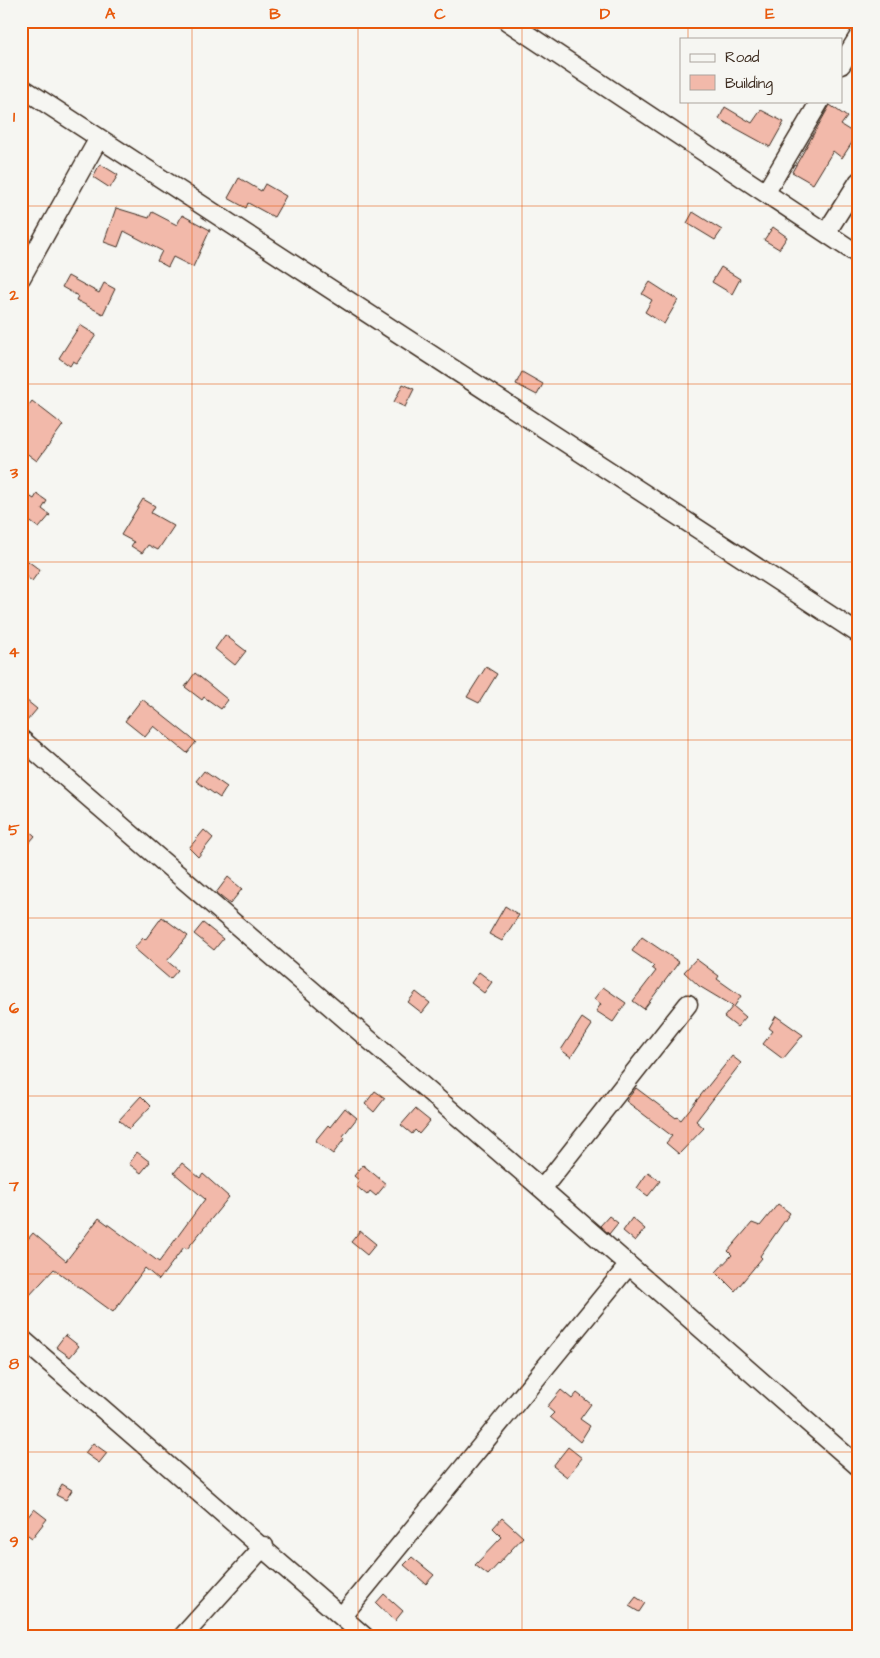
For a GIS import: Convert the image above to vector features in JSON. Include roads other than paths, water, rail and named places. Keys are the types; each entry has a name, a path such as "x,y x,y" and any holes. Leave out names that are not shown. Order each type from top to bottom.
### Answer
{"street":[{"path":"507,21 859,255"},
{"path":"842,63 859,36"},
{"path":"21,87 859,634"},
{"path":"766,192 819,102"},
{"path":"21,278 99,138"},
{"path":"826,233 859,181"},
{"path":"21,739 542,1189 859,1467"},
{"path":"542,1189 688,1004"},
{"path":"342,1616 628,1266"},
{"path":"21,1338 264,1546 365,1637"},
{"path":"182,1637 264,1546"}]}
